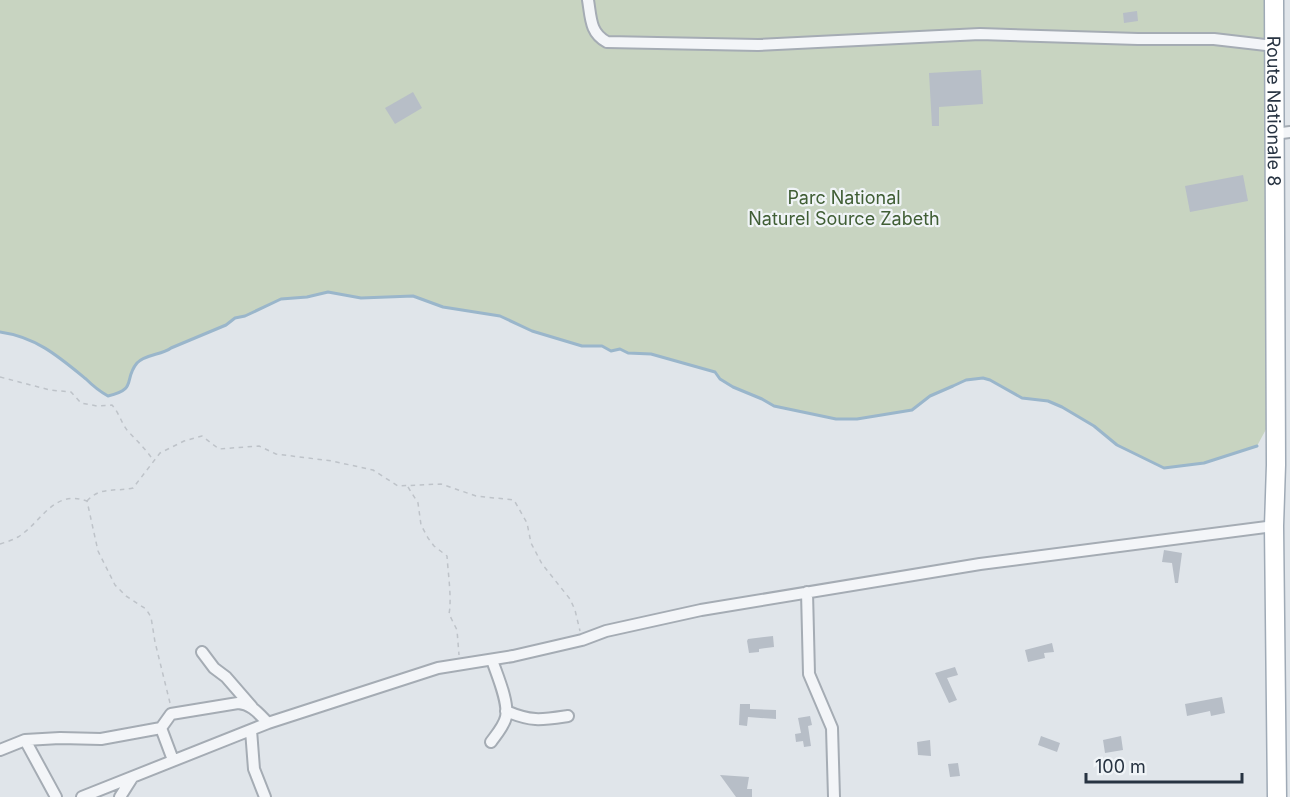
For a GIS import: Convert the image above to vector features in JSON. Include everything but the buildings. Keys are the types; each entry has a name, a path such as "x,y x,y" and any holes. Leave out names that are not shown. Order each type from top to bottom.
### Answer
{"main road":[{"name":"Route Nationale 8","path":"1274,0 1274,46 1282,133 1274,526 1277,797"}],"street":[{"path":"588,0 593,27 598,37 607,42 758,45 980,34 1214,39 1274,46"},
{"path":"82,797 268,723 438,668 492,660 701,610 980,564 1274,526"},
{"path":"807,592 809,674 831,728 834,797"},
{"path":"202,652 214,668 226,676 268,723"},
{"path":"491,742 506,720 501,686 492,660"},
{"path":"0,750 25,740 101,739 161,728 171,714 238,703 252,707"},
{"path":"506,711 526,719 540,720 568,716"},
{"path":"161,728 173,760"},
{"path":"251,730 255,769 265,797"},
{"path":"25,740 56,797"},
{"path":"120,797 132,778"}],"path":[{"path":"0,376 50,390 71,392 81,403 97,406 112,405 126,429 144,446 154,461"},
{"path":"87,501 101,491 133,488 160,453 168,447 202,436 219,449 259,446 276,454 332,461 373,471 398,486 441,484 476,496 514,500 527,523 531,543 542,564 570,599 582,640"},
{"path":"408,486 418,503 421,525 428,538 447,556 451,604 449,614 457,630 459,665"},
{"path":"0,544 18,537 63,499 76,497 87,501"},
{"path":"87,501 98,551 115,585 126,596 146,609 151,617 171,714"}],"green space":[{"name":"Parc National Naturel Source Zabeth","path":"0,0 1274,0 1276,411 1257,446 1204,463 1164,468 1117,445 1094,426 1062,407 1048,401 1022,398 984,378 966,380 930,396 912,410 857,419 836,419 774,406 733,387 720,379 715,372 651,354 628,353 620,349 611,351 602,346 582,346 532,331 500,316 443,307 413,296 361,298 328,292 307,297 281,299 245,316 235,318 226,325 144,358 133,369 127,387 108,396 36,343 0,332"}],"waterway":[{"path":"0,332 36,343 108,396 127,387 133,369 140,360 226,325 235,318 245,316 281,299 307,297 328,292 361,298 413,296 443,307 500,316 532,331 582,346 602,346 611,351 620,349 628,353 651,354 715,372 720,379 733,387 774,406 836,419 857,419 912,410 930,396 966,380 983,378 1022,398 1048,401 1062,407 1094,426 1117,445 1164,468 1204,463 1257,446"}]}
